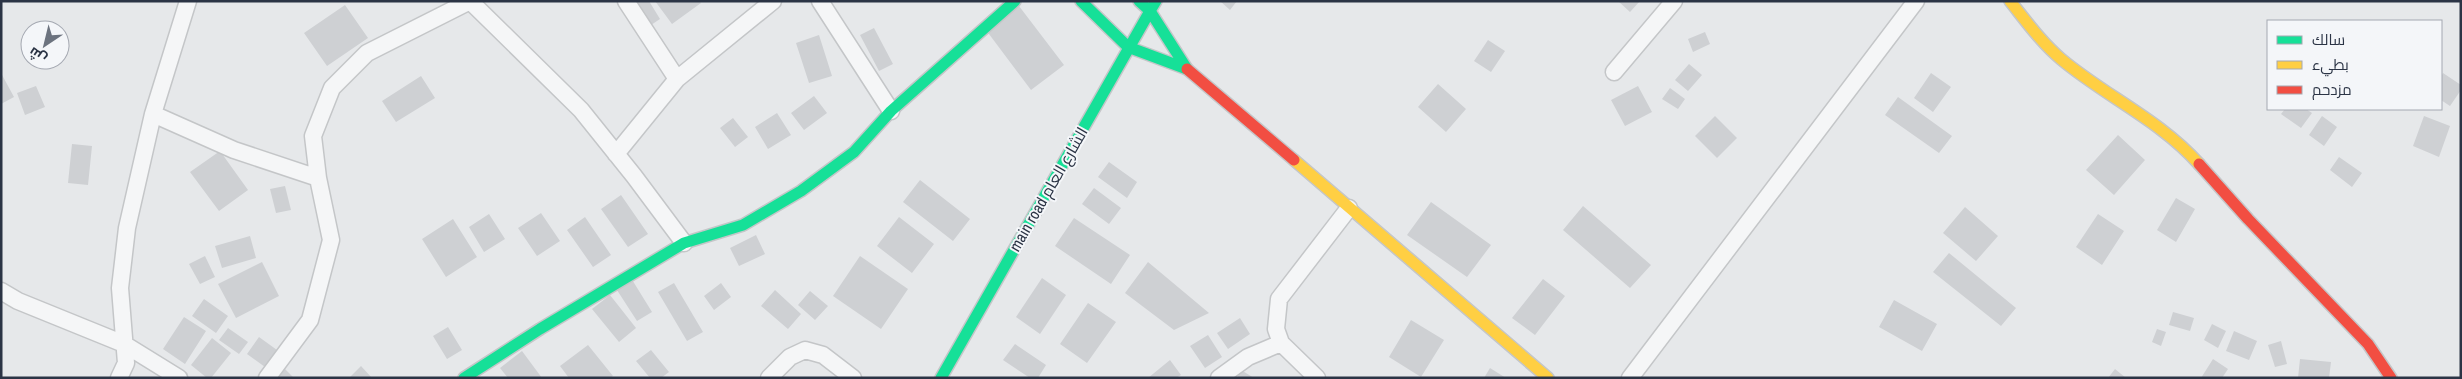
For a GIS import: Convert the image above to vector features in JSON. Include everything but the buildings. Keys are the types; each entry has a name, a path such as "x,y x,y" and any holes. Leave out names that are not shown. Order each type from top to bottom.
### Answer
{"main road":[{"path":"464,378 540,329 684,243 743,225 801,191 854,152 892,111 1015,1"},
{"path":"1081,1 1128,47 1187,69 1548,378"},
{"path":"1139,1 1153,6 1187,69"},
{"path":"2010,1 2033,31 2061,59 2135,110 2190,154 2248,219 2368,344 2391,378"},
{"name":"main road الشارع العام","path":"941,378 1153,6"}],"street":[{"path":"120,378 126,363 120,288 127,228 153,114 188,1"},
{"path":"267,378 310,320 331,240 318,178 313,136 332,88 367,53 470,1 581,110 684,243"},
{"path":"626,1 677,79"},
{"path":"616,154 677,79 773,1"},
{"path":"820,1 892,111"},
{"path":"1614,72 1674,1"},
{"path":"1630,378 1916,1"},
{"path":"153,114 234,150 318,178"},
{"path":"1317,378 1281,343 1276,329 1279,299 1349,208"},
{"path":"1,291 18,301 124,344 179,378"},
{"path":"1219,378 1248,357 1281,343"},
{"path":"769,378 790,357 805,350 822,356 853,378"}],"traffic: fast":[{"path":"464,378 540,329 684,243 743,225 801,191 854,152 891,111 1015,1"},
{"path":"1081,1 1128,47"},
{"path":"941,378 1150,11 1139,1"},
{"path":"1128,47 1187,69 1150,11 1156,1"}],"traffic: slow":[{"path":"2010,1 2040,38 2061,59 2150,121 2184,148 2199,164"},
{"path":"1294,160 1548,378"}],"traffic: jam":[{"path":"1187,69 1294,160"},
{"path":"2199,164 2248,219 2368,344 2391,378"}]}
